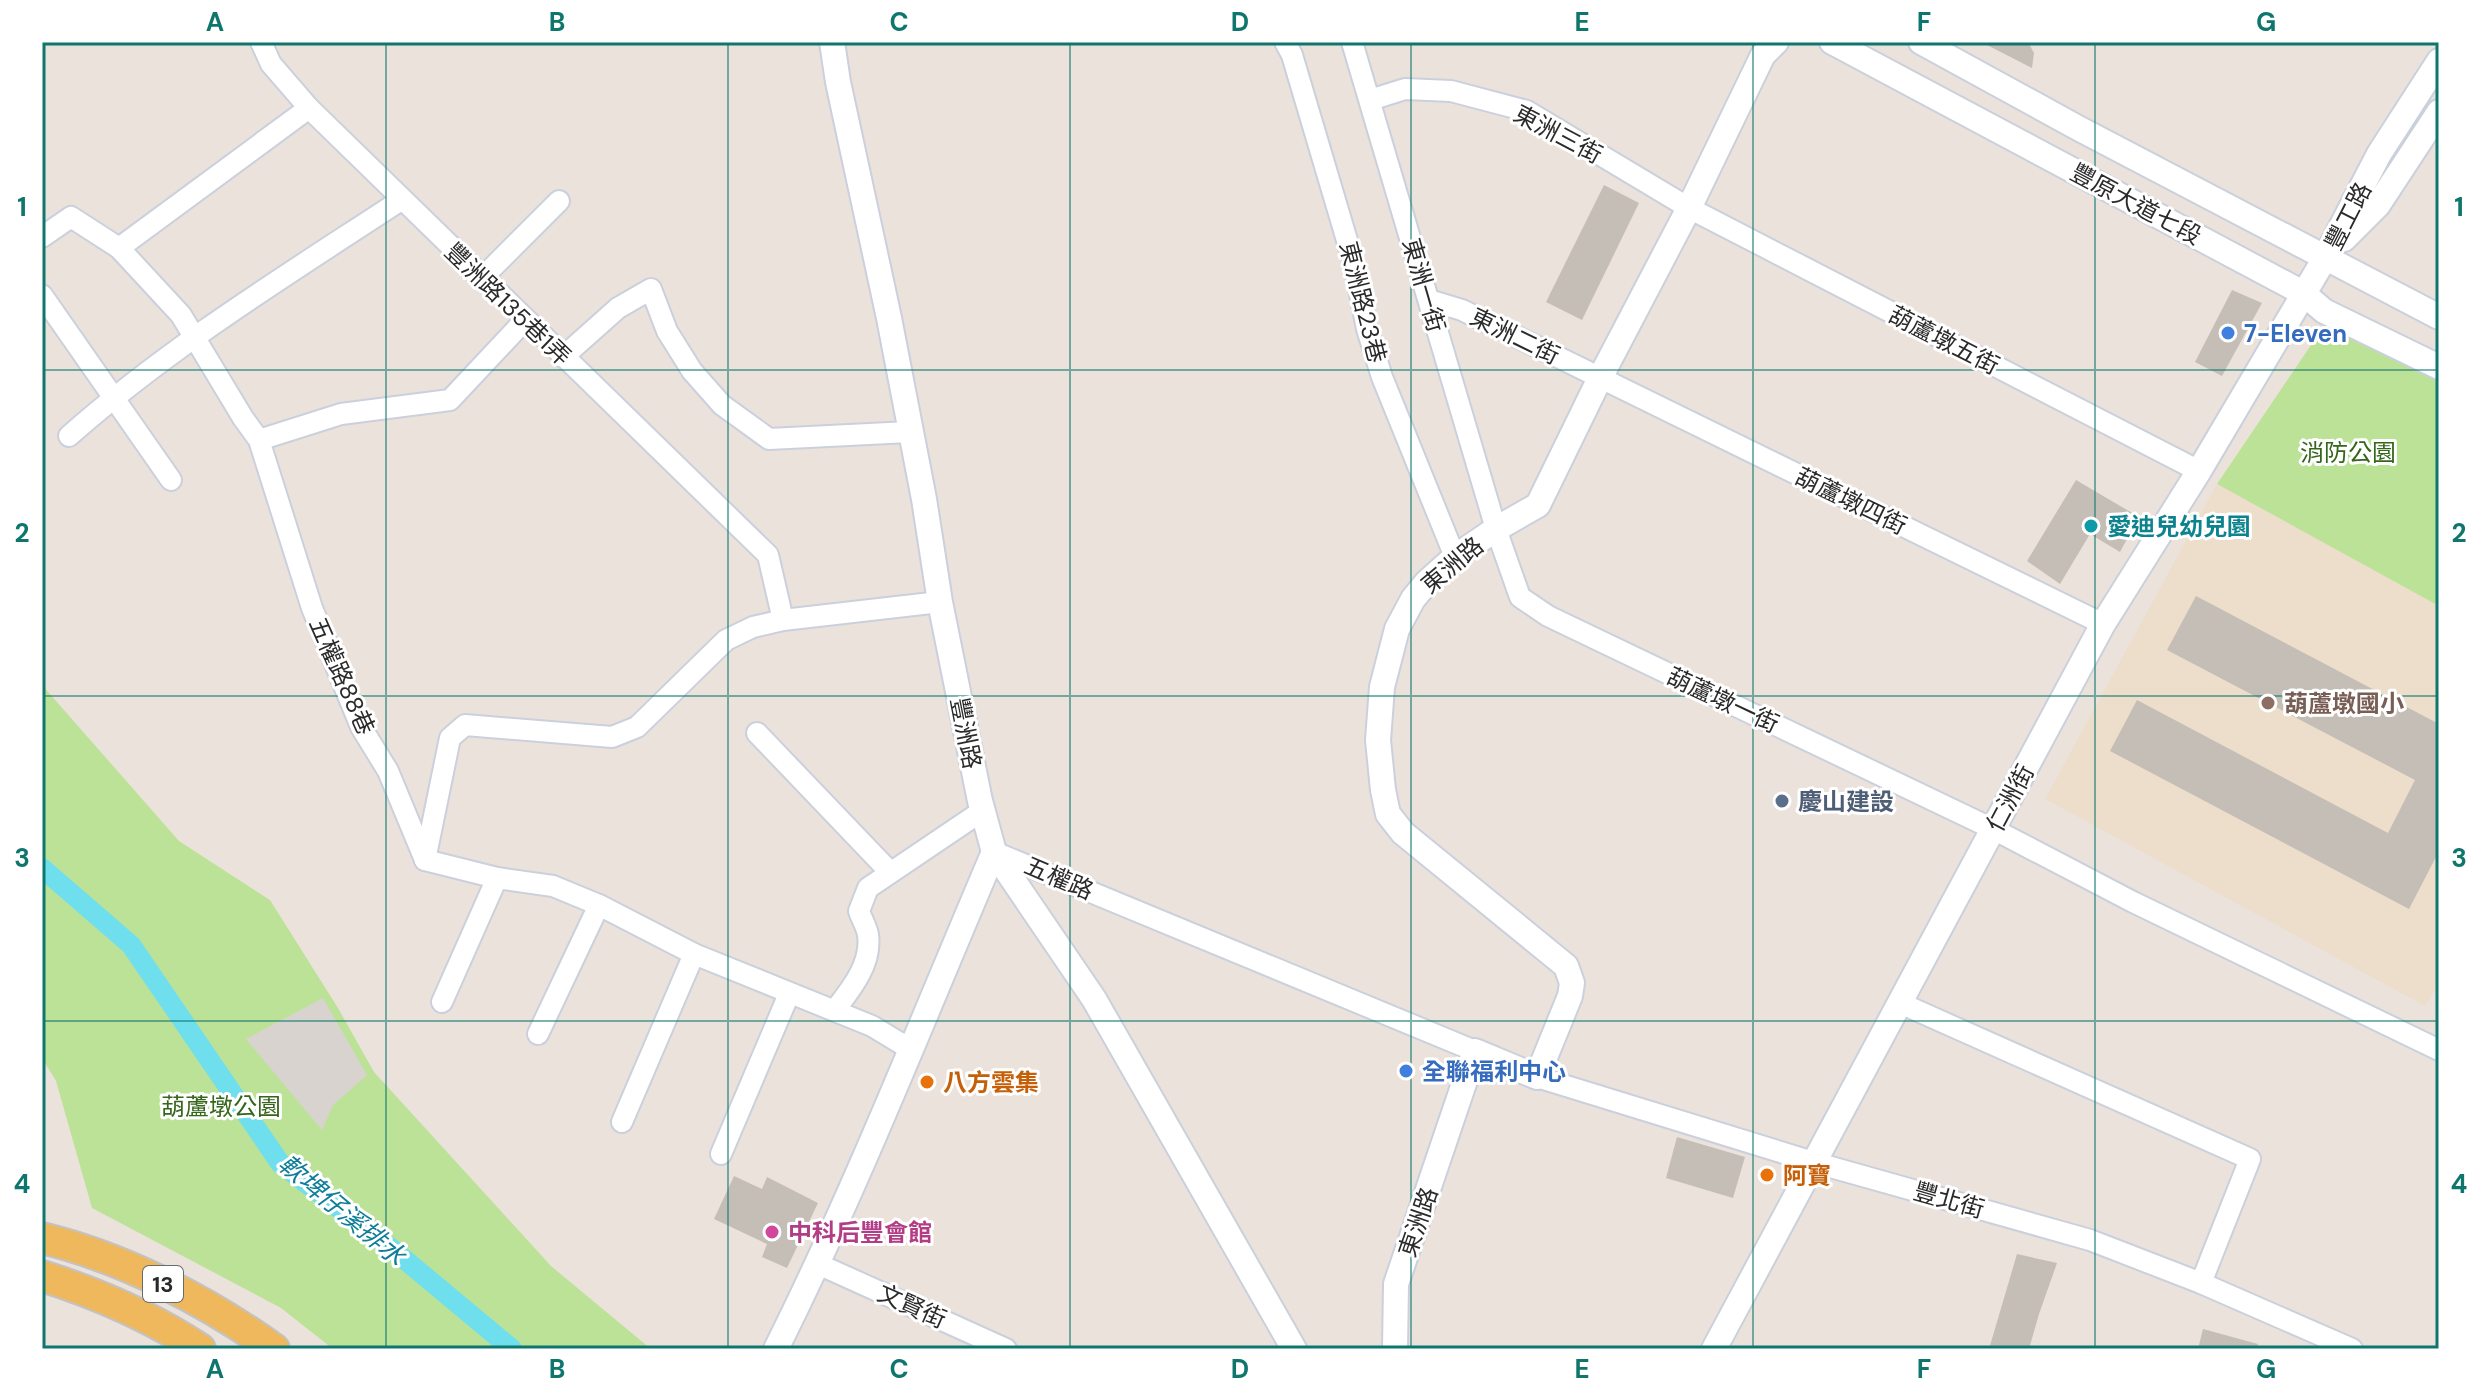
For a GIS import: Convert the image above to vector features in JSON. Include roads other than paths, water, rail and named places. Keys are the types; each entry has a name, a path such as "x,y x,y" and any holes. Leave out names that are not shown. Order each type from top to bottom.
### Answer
{"main road":[{"name":"13","path":"42,1238 86,1249 183,1293 274,1349"},
{"name":"13","path":"42,1276 174,1332 200,1349"}],"street":[{"name":"豐洲路135巷1弄","path":"261,42 271,64 309,108 768,555 783,620"},
{"name":"豐洲路","path":"832,42 924,499 940,602 982,811 994,852 1094,999 1294,1349"},
{"name":"東洲路23巷","path":"1285,42 1292,55 1324,158 1382,377 1455,557"},
{"name":"東洲一街","path":"1352,42 1496,529"},
{"name":"東洲路","path":"1537,1077 1570,996 1570,974 1566,966 1403,833 1388,814 1383,790 1378,714 1391,645 1413,599 1427,582 1455,557 1538,505 1763,55 1776,42"},
{"name":"豐原大道七段","path":"1832,42 2303,293 2324,311 2439,367"},
{"name":"豐原大道七段","path":"1921,42 2439,317"},
{"name":"豐工路","path":"2325,258 2379,154 2439,61"},
{"name":"東洲三街","path":"1370,100 1405,89 1451,91 1527,111 1689,208"},
{"path":"119,248 309,108"},
{"name":"豐工路","path":"2325,258 2378,205 2439,112"},
{"path":"69,436 112,398 194,336 401,200"},
{"path":"482,278 559,201"},
{"name":"葫蘆墩五街","path":"1689,208 2199,471"},
{"name":"五權路88巷","path":"42,237 71,217 119,248 181,315 259,440 316,617 361,727 388,771 425,860"},
{"name":"仁洲街","path":"1714,1349 2103,624 2199,471 2325,258"},
{"path":"563,357 618,308 651,289 667,331 692,371 722,405 769,439 909,432"},
{"name":"東洲二街","path":"1429,300 1462,310 1600,378"},
{"path":"44,303 171,480"},
{"path":"259,440 341,414 450,400 525,320"},
{"name":"葫蘆墩四街","path":"1600,378 2103,624"},
{"name":"葫蘆墩一街","path":"1496,529 1520,597 1548,616 1993,829 2133,902 2437,1043"},
{"path":"910,1049 872,1026 694,954 599,905 553,886 497,878 425,860 450,738 465,725 612,737 637,727 726,640 753,627 783,620 940,602"},
{"path":"757,733 889,871"},
{"path":"835,1010 852,988 865,962 868,935 859,911 868,888 982,811"},
{"name":"五權路","path":"776,1349 818,1264 994,852 1537,1077"},
{"path":"442,1002 497,878"},
{"path":"538,1034 599,905"},
{"path":"622,1122 694,954"},
{"path":"721,1154 789,994"},
{"path":"1900,1003 2250,1159 2201,1283"},
{"name":"東洲路","path":"1395,1349 1396,1284 1475,1051"},
{"name":"豐北街","path":"1537,1077 1813,1162 2090,1240 2201,1283 2352,1349"},
{"name":"文賢街","path":"818,1264 1006,1349"}],"waterway":[{"name":"軟埤仔溪排水","path":"42,868 131,945 280,1163 392,1249 512,1349"}],"place":[{"name":"7-Eleven","path":"2228,333"},
{"name":"愛迪兒幼兒園","path":"2091,526"},
{"name":"葫蘆墩國小","path":"2268,703"},
{"name":"慶山建設","path":"1782,801"},
{"name":"全聯福利中心","path":"1406,1071"},
{"name":"八方雲集","path":"927,1082"},
{"name":"阿寶","path":"1767,1175"},
{"name":"中科后豐會館","path":"772,1232"}],"park label":[{"name":"消防公園","path":"2348,452"},
{"name":"葫蘆墩公園","path":"221,1106"}]}
